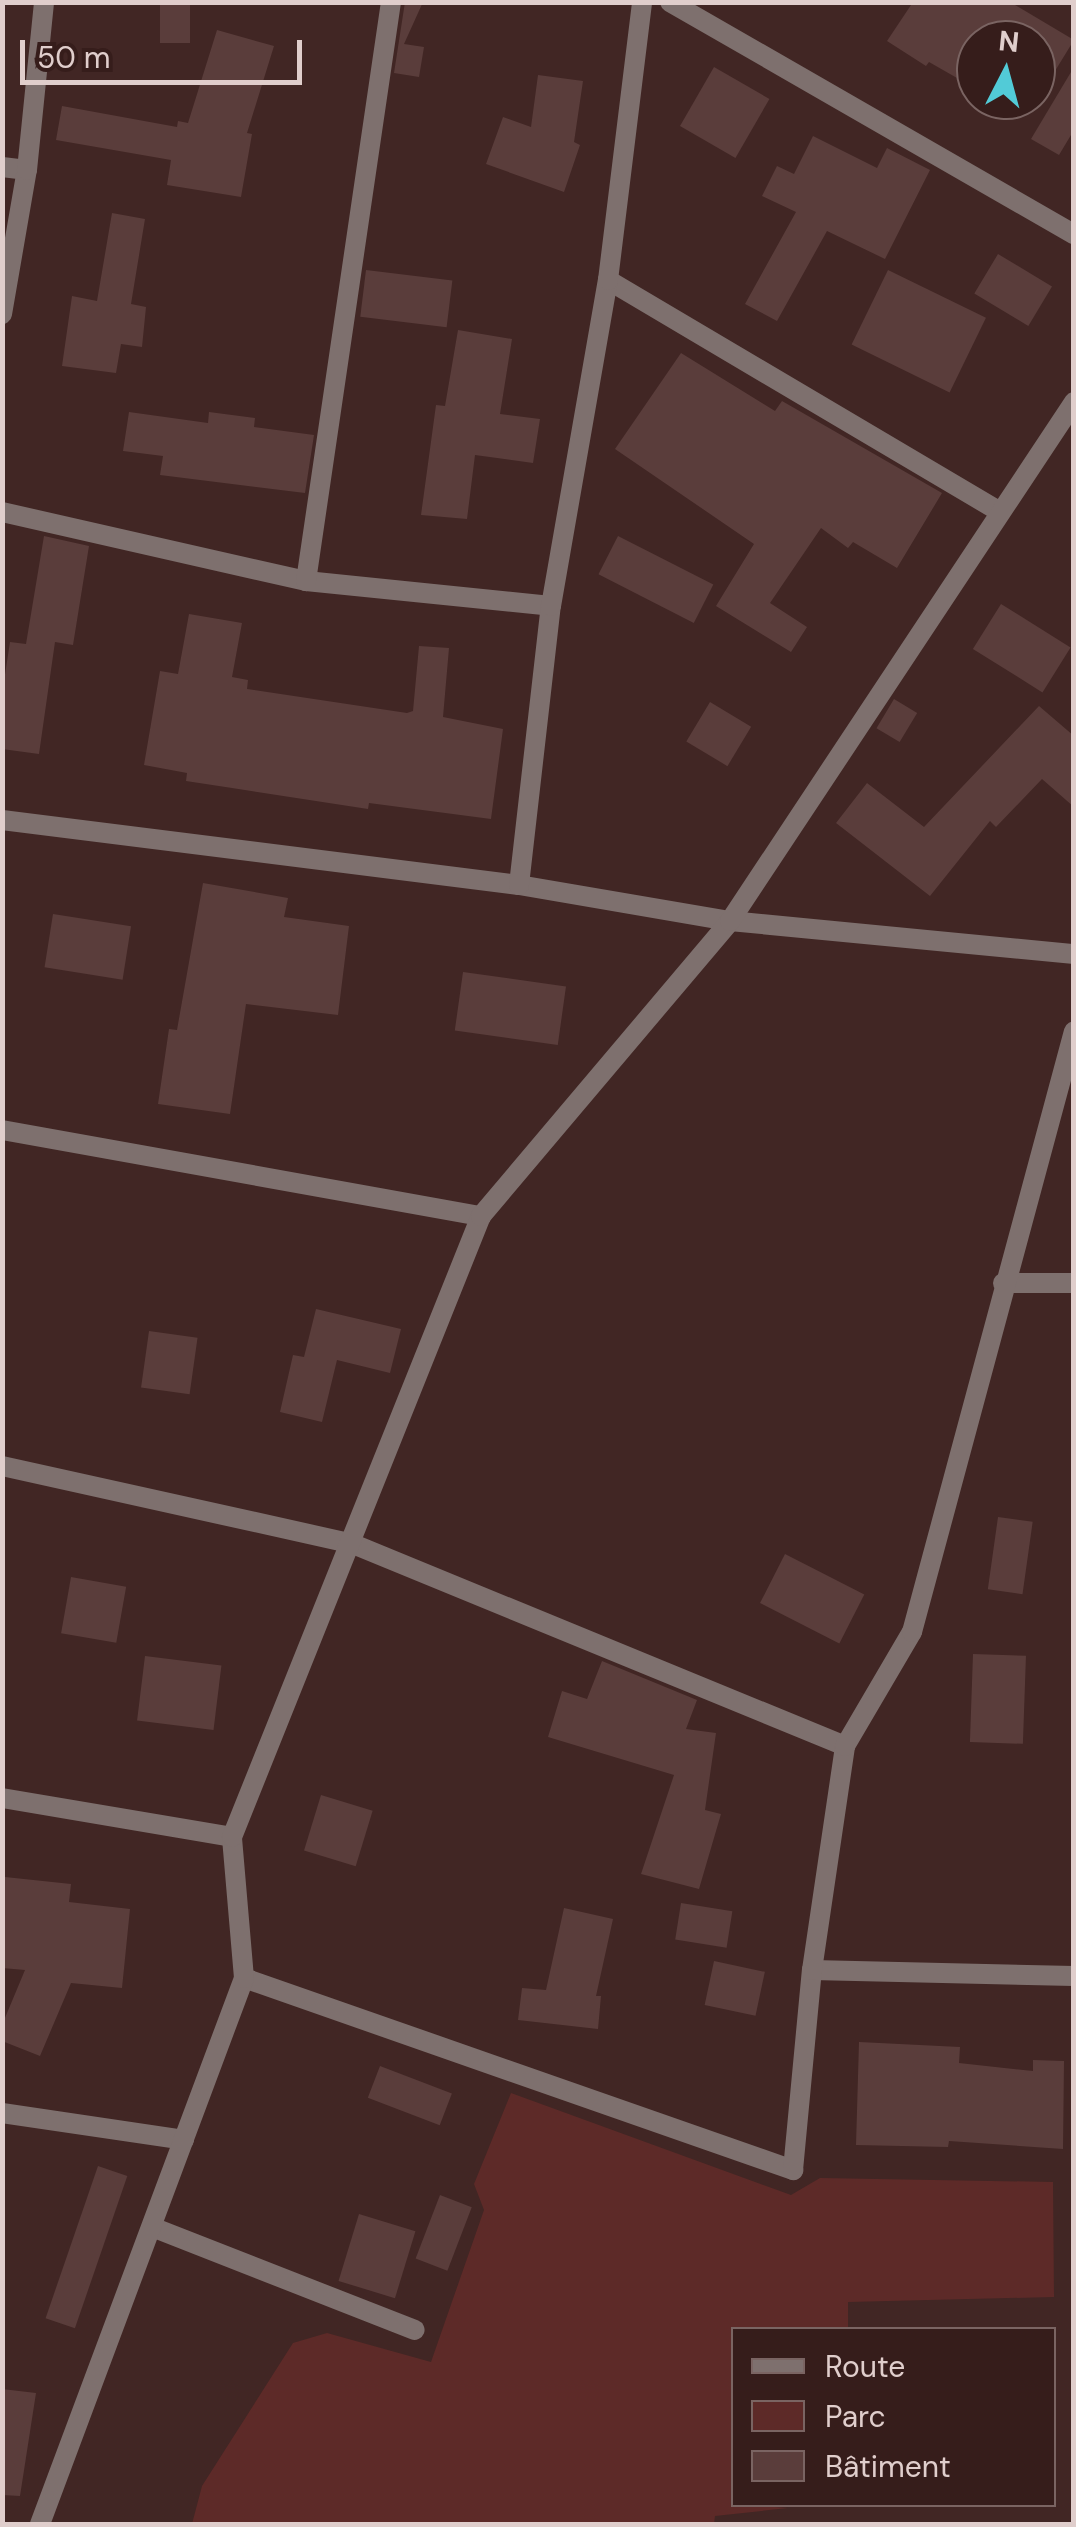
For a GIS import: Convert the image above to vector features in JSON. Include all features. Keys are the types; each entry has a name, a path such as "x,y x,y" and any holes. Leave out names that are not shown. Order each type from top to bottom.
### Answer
{"street":[{"path":"2,314 27,170 44,2"},
{"path":"306,581 391,2"},
{"path":"519,885 551,606 608,280 642,2"},
{"path":"670,2 1074,234"},
{"path":"2,167 27,170"},
{"path":"608,280 999,511"},
{"path":"40,2524 244,1978 232,1837 353,1544 480,1216 730,921 1074,402"},
{"path":"2,512 306,581 551,606"},
{"path":"2,820 519,885 730,921 1074,954"},
{"path":"244,1978 793,2170 812,1970 845,1746 912,1632 1074,1031"},
{"path":"2,1130 480,1216"},
{"path":"1003,1283 1074,1283"},
{"path":"2,1466 353,1544 845,1746"},
{"path":"2,1798 232,1837"},
{"path":"812,1970 1074,1976"},
{"path":"2,2113 184,2140"},
{"path":"152,2227 414,2330"}],"green space":[{"path":"511,2093 791,2195 820,2178 1053,2182 1054,2297 848,2302 848,2327 731,2327 731,2507 788,2508 715,2516 714,2524 192,2524 202,2486 293,2343 327,2333 431,2362 484,2210 474,2184"}],"building":[{"path":"160,2 190,2 190,43 160,43"},
{"path":"405,2 423,2 404,44 424,47 419,77 394,73"},
{"path":"913,2 1010,2 1040,20 956,20 956,77 929,62 926,66 887,41"},
{"path":"1056,29 1074,40 1056,69"},
{"path":"217,30 274,46 247,133 252,134 241,197 167,185 171,160 56,140 62,106 177,127 178,121 188,123"},
{"path":"714,67 769,99 735,158 680,126"},
{"path":"1074,67 1074,130 1059,155 1031,139 1042,120 1056,120 1056,97"},
{"path":"538,75 583,81 574,142 580,145 564,192 486,164 503,117 531,127"},
{"path":"813,136 877,168 887,148 930,170 885,259 827,231 777,321 745,304 796,212 762,196 777,166 794,174"},
{"path":"112,213 145,219 131,304 146,307 142,347 121,344 116,373 62,366 72,296 97,301"},
{"path":"998,254 1052,286 1028,326 974,293"},
{"path":"366,270 452,281 447,327 360,317"},
{"path":"888,270 986,318 950,392 852,345"},
{"path":"458,330 512,339 500,414 540,419 533,463 475,455 467,519 421,515 436,405 445,406"},
{"path":"681,353 775,411 782,401 942,493 897,568 853,542 848,548 821,528 770,603 807,627 791,652 716,606 754,544 615,449"},
{"path":"129,412 208,423 209,412 255,418 254,427 314,435 305,493 160,475 163,456 123,451"},
{"path":"44,536 89,546 73,645 55,642 39,754 2,749 2,694 10,642 26,644"},
{"path":"618,536 713,585 694,623 598,574"},
{"path":"1001,604 1071,647 1042,692 973,649"},
{"path":"189,614 242,623 232,677 248,680 247,689 407,713 413,711 419,646 449,648 443,717 503,729 491,819 369,803 368,809 186,781 187,773 144,765 160,671 178,674"},
{"path":"894,699 917,713 900,742 876,728"},
{"path":"710,702 751,727 727,766 686,741"},
{"path":"1039,706 1074,736 1074,807 1042,779 996,827 990,821 930,896 836,823 867,783 924,827"},
{"path":"203,883 288,898 284,917 349,926 338,1015 246,1004 230,1114 158,1104 169,1029 177,1030"},
{"path":"53,914 131,926 123,980 45,967"},
{"path":"463,972 566,986 558,1045 455,1030"},
{"path":"316,1309 401,1329 390,1373 337,1360 322,1422 280,1412 293,1355 304,1357"},
{"path":"149,1331 198,1338 190,1394 141,1387"},
{"path":"998,1517 1033,1522 1022,1594 988,1589"},
{"path":"785,1554 864,1594 839,1643 760,1603"},
{"path":"71,1577 126,1587 116,1643 61,1633"},
{"path":"973,1654 1026,1656 1023,1744 970,1742"},
{"path":"145,1656 221,1665 214,1730 137,1721"},
{"path":"602,1661 697,1700 686,1729 716,1733 705,1810 721,1814 699,1889 641,1874 674,1775 548,1737 562,1691 587,1699"},
{"path":"321,1795 373,1811 356,1866 304,1850"},
{"path":"5,1877 71,1884 69,1902 130,1909 122,1988 71,1983 40,2056 2,2041 2,2025 25,1970 2,1968"},
{"path":"681,1903 732,1911 727,1948 675,1940"},
{"path":"564,1908 613,1919 596,1996 601,1996 598,2029 518,2020 522,1988 546,1990"},
{"path":"714,1961 765,1972 756,2016 705,2005"},
{"path":"859,2042 960,2047 959,2063 1033,2071 1033,2060 1064,2061 1063,2149 949,2141 948,2147 856,2145"},
{"path":"380,2066 452,2094 440,2125 368,2098"},
{"path":"98,2166 127,2176 75,2328 46,2318"},
{"path":"440,2195 472,2207 447,2271 416,2258"},
{"path":"359,2214 415,2231 395,2298 339,2281"},
{"path":"2,2389 36,2393 20,2496 2,2495"}]}
